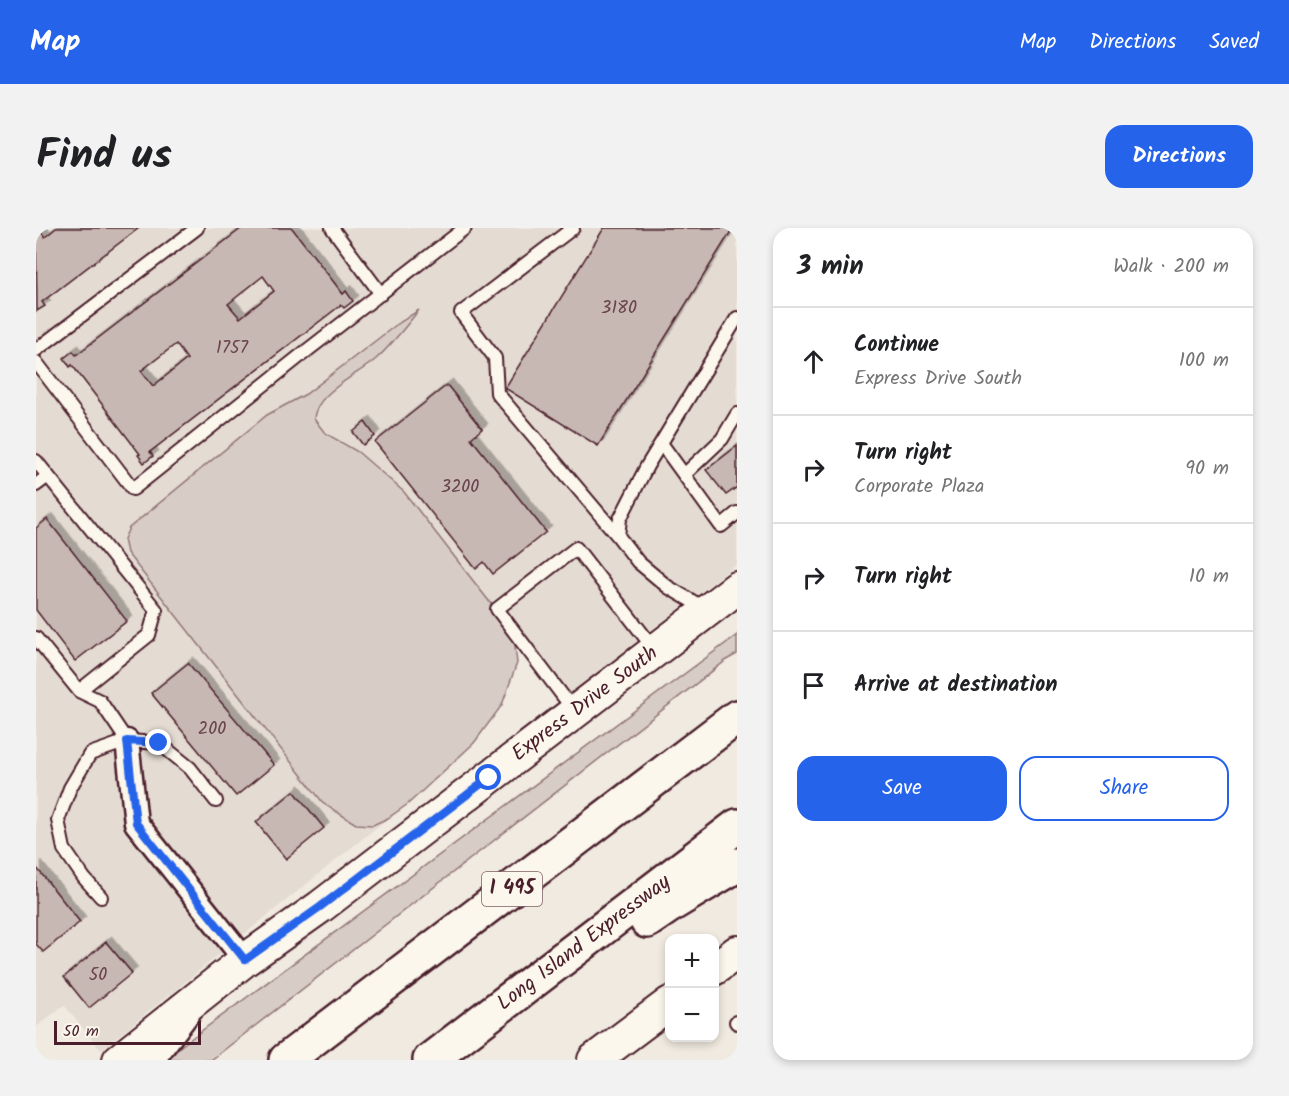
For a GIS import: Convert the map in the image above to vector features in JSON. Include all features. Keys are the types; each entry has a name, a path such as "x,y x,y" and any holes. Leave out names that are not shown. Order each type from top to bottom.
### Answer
{"highway":[{"name":"I 495","path":"286,1060 737,717"},
{"name":"Long Island Expressway","path":"430,1060 737,826"},
{"path":"435,1060 613,947 672,904 737,865"},
{"path":"146,1060 184,1010"}],"main road":[{"name":"Express Drive South","path":"119,1060 245,960 320,907 737,588"},
{"path":"719,965 737,952"},
{"path":"594,1060 665,1006"}],"street":[{"path":"127,741 136,823 245,960"}],"lane":[{"path":"36,350 196,228"},
{"path":"332,228 381,294"},
{"path":"36,362 133,489 465,228"},
{"path":"573,228 461,313 495,358 497,393 638,562 668,587 708,610"},
{"path":"618,536 620,519 661,443 737,318"},
{"path":"684,475 722,439 737,414"},
{"path":"661,443 721,526 737,513"},
{"path":"36,461 156,610 149,635 79,691"},
{"path":"36,485 48,476"},
{"path":"575,712 497,609 576,548 655,651"},
{"path":"36,638 79,691 100,701 127,741"},
{"path":"101,897 84,878 64,849 58,820 70,788 90,754 127,741 159,743 190,768 216,801"}],"shaded area":[{"path":"36,228 737,228 737,564 564,697 404,492 127,553 324,804 373,825 388,818 101,1050 64,1005 36,1027"},
{"path":"419,310 376,359 329,393 316,410 314,419 325,433 358,452 404,492 499,614 514,638 517,663 502,705 474,743 408,804 388,818 373,825 356,824 324,804 127,553 124,539 129,528 267,415 306,394"},
{"path":"737,635 737,654 211,1060 167,1060 181,1046"}],"building":[{"path":"36,228 45,237 56,228 139,228 42,302 45,306 37,311"},
{"path":"242,228 292,228 343,294 346,291 353,301 344,308 341,305 150,452 153,456 144,463 138,455 140,454 72,365 70,367 64,358 73,351 76,355","holes":["263,276 274,291 240,318 228,304","176,344 187,359 153,386 141,371"]},
{"path":"604,228 733,228 598,446 505,388"},
{"path":"447,385 482,429 471,438 546,532 493,574 484,562 476,569 375,442"},
{"path":"365,422 375,436 363,445 353,432"},
{"path":"737,446 737,487 726,495 706,470"},
{"path":"47,519 127,621 75,661 36,610 36,528"},
{"path":"188,663 274,765 236,796 151,693"},
{"path":"294,791 324,828 286,859 256,822"},
{"path":"36,867 80,922 43,952 36,944"},
{"path":"106,942 132,973 89,1008 64,977"}],"route":[{"path":"159,743 127,741 136,823 245,960 320,907 489,778"}]}
